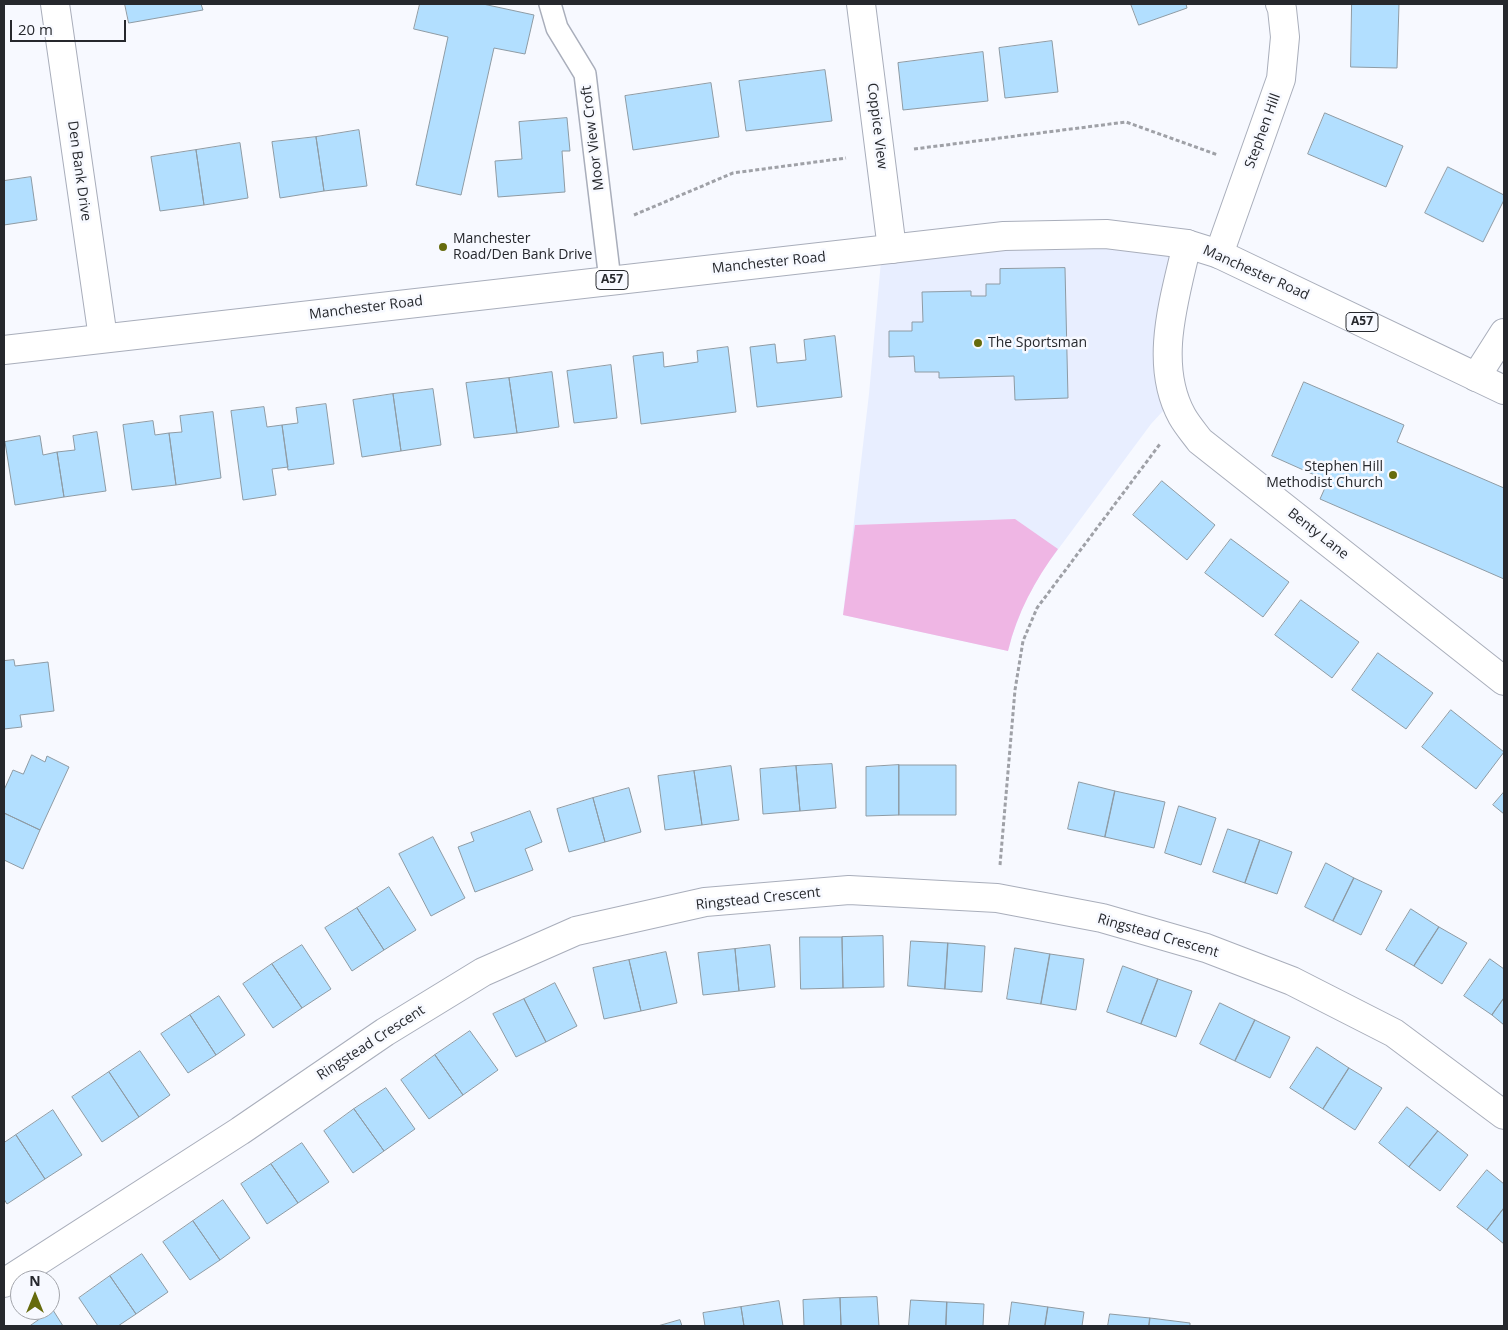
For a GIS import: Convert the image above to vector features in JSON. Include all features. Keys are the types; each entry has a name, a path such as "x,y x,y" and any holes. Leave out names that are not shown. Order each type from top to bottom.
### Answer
{"street":[{"name":"Den Bank Drive","path":"55,4 103,338"},
{"name":"Coppice View","path":"861,4 892,249"},
{"name":"Stephen Hill","path":"1219,254 1281,79 1285,37 1280,4"},
{"name":"Manchester Road","path":"4,350 1004,236 1106,234 1187,244 1219,254 1504,390"},
{"name":"Benty Lane","path":"1187,244 1170,322 1168,351 1171,384 1182,416 1200,441 1504,681"},
{"path":"1476,377 1504,333"},
{"name":"Ringstead Crescent","path":"4,1283 240,1131 385,1032 474,977 576,931 704,902 849,890 997,898 1102,918 1206,948 1292,981 1394,1034 1504,1115"}],"lane":[{"name":"Moor View Croft","path":"550,4 557,28 586,74 610,280"}],"path":[{"path":"604,228 733,173 1126,122 1250,167"},
{"path":"997,898 1015,690 1024,641 1037,608 1182,416"}],"shaded area":[{"path":"1187,244 1175,398 1151,424 1042,571 1024,604 1008,651 843,615 869,394 882,250"},
{"path":"1015,519 1058,549 1028,597 1016,623 1008,651 843,615 855,525"}],"building":[{"path":"125,4 201,4 203,10 129,23"},
{"path":"420,4 483,4 534,15 525,54 494,48 461,195 416,185 448,37 414,29"},
{"path":"1131,4 1186,4 1187,8 1139,25"},
{"path":"1352,4 1399,4 1397,68 1351,67"},
{"path":"1052,41 1058,92 1005,98 999,48"},
{"path":"983,52 988,101 903,110 898,63"},
{"path":"825,70 832,121 746,131 739,81"},
{"path":"711,83 719,137 633,150 625,96"},
{"path":"1325,113 1403,146 1386,187 1308,154"},
{"path":"567,118 570,151 562,151 565,192 498,197 495,161 522,159 519,122"},
{"path":"359,130 367,186 324,191 316,137"},
{"path":"316,137 324,191 280,198 272,142"},
{"path":"240,143 248,198 204,205 196,150"},
{"path":"196,150 204,205 160,211 151,157"},
{"path":"1448,167 1504,195 1504,200 1483,242 1425,213"},
{"path":"31,177 37,220 4,225 4,181"},
{"name":"The Sportsman","path":"1065,268 1068,398 1015,400 1014,376 939,378 939,372 915,372 914,356 889,357 889,331 912,331 912,322 923,322 922,292 971,291 971,296 986,296 986,284 1000,284 1000,269"},
{"path":"835,336 842,397 757,407 750,347 775,344 777,363 806,360 804,340"},
{"path":"728,347 736,412 641,424 633,356 663,352 664,367 698,362 697,351"},
{"path":"611,365 617,418 574,423 567,371"},
{"path":"552,372 559,427 517,433 509,378"},
{"path":"509,378 517,433 474,438 466,383"},
{"name":"Stephen Hill Methodist Church","path":"1304,382 1404,425 1397,442 1504,488 1504,579 1320,499 1328,481 1272,456"},
{"path":"433,389 441,445 401,451 393,394"},
{"path":"393,394 401,451 362,457 353,400"},
{"path":"326,404 334,464 288,470 282,425 298,423 296,408"},
{"path":"264,407 267,427 282,425 288,467 272,469 276,495 243,500 231,411"},
{"path":"213,412 221,478 176,485 169,433 182,432 180,416"},
{"path":"153,421 155,435 169,433 176,485 132,490 123,425"},
{"path":"97,432 106,491 64,497 57,452 75,450 73,436"},
{"path":"40,436 43,455 57,452 64,497 15,505 5,442"},
{"path":"1162,481 1215,525 1187,560 1133,515"},
{"path":"1231,539 1289,582 1263,617 1205,573"},
{"path":"1301,600 1359,642 1332,678 1275,635"},
{"path":"1378,653 1433,693 1406,729 1352,690"},
{"path":"14,660 15,666 48,662 54,711 20,715 22,727 4,729 4,661"},
{"path":"1451,710 1504,752 1476,789 1422,747"},
{"path":"32,755 45,762 47,756 69,767 40,830 4,813 4,790 13,770 23,774"},
{"path":"832,764 836,808 800,811 796,766"},
{"path":"899,765 899,815 866,816 866,767"},
{"path":"899,765 956,765 956,815 899,815"},
{"path":"731,766 739,820 702,825 694,771"},
{"path":"796,766 800,811 763,814 760,769"},
{"path":"694,771 702,825 665,830 658,776"},
{"path":"1079,782 1115,791 1105,837 1068,829"},
{"path":"629,788 641,832 605,842 593,798"},
{"path":"1115,791 1165,802 1154,848 1105,837"},
{"path":"1504,792 1504,814 1493,805"},
{"path":"593,798 605,842 569,852 557,809"},
{"path":"1179,806 1216,818 1201,865 1165,853"},
{"path":"530,811 542,842 525,849 533,870 475,892 458,847 474,841 471,833"},
{"path":"4,813 40,830 23,869 4,860"},
{"path":"1228,829 1260,840 1245,883 1213,872"},
{"path":"433,837 465,898 431,916 399,854"},
{"path":"1260,840 1292,852 1277,894 1245,883"},
{"path":"1326,863 1354,878 1333,921 1305,907"},
{"path":"1354,878 1382,891 1361,935 1333,921"},
{"path":"389,887 416,930 384,950 357,908"},
{"path":"357,908 384,950 352,971 325,928"},
{"path":"1411,909 1439,927 1414,966 1386,950"},
{"path":"1439,927 1467,943 1442,984 1414,966"},
{"path":"883,936 884,987 843,988 842,937"},
{"path":"800,937 842,937 843,988 801,989"},
{"path":"911,941 948,943 945,989 908,986"},
{"path":"948,943 985,946 982,992 945,989"},
{"path":"302,945 331,989 302,1008 272,964"},
{"path":"770,945 775,987 739,991 735,949"},
{"path":"1015,948 1050,954 1041,1004 1007,999"},
{"path":"735,949 739,991 703,995 698,953"},
{"path":"666,952 677,1003 641,1011 629,960"},
{"path":"1050,954 1084,959 1076,1010 1041,1004"},
{"path":"1490,959 1504,969 1504,998 1492,1015 1464,996"},
{"path":"629,960 641,1011 604,1019 593,968"},
{"path":"272,964 302,1008 273,1028 243,984"},
{"path":"1123,966 1158,979 1141,1024 1107,1012"},
{"path":"1158,979 1192,991 1176,1037 1141,1024"},
{"path":"555,983 577,1026 546,1042 524,999"},
{"path":"219,996 245,1035 216,1055 190,1015"},
{"path":"1504,998 1504,1025 1492,1015"},
{"path":"524,999 546,1042 516,1057 493,1014"},
{"path":"1220,1003 1255,1020 1235,1061 1200,1044"},
{"path":"190,1015 216,1055 188,1073 161,1034"},
{"path":"1255,1020 1290,1037 1270,1078 1235,1061"},
{"path":"470,1031 498,1070 463,1095 435,1055"},
{"path":"1317,1047 1349,1068 1323,1109 1290,1088"},
{"path":"140,1051 170,1095 139,1117 109,1072"},
{"path":"435,1055 463,1095 429,1119 401,1080"},
{"path":"1349,1068 1382,1088 1355,1130 1323,1109"},
{"path":"109,1072 139,1117 102,1142 72,1097"},
{"path":"386,1088 415,1129 384,1151 354,1109"},
{"path":"1407,1107 1438,1131 1409,1167 1379,1143"},
{"path":"354,1109 384,1151 353,1173 324,1131"},
{"path":"53,1110 82,1155 45,1179 16,1135"},
{"path":"1438,1131 1468,1155 1440,1191 1409,1167"},
{"path":"16,1135 45,1179 7,1204 4,1199 4,1143"},
{"path":"302,1143 329,1182 298,1203 271,1164"},
{"path":"271,1164 298,1203 267,1224 241,1184"},
{"path":"1487,1170 1504,1184 1504,1208 1487,1230 1457,1207"},
{"path":"223,1200 250,1238 220,1260 193,1221"},
{"path":"1504,1208 1504,1244 1487,1230"},
{"path":"193,1221 220,1260 190,1280 163,1242"},
{"path":"142,1254 168,1292 136,1314 110,1276"},
{"path":"110,1276 136,1314 118,1326 98,1326 79,1298"},
{"path":"877,1297 879,1326 841,1326 840,1298"},
{"path":"840,1298 841,1326 804,1326 803,1300"},
{"path":"911,1300 947,1302 946,1326 909,1326"},
{"path":"779,1301 783,1326 744,1326 741,1307"},
{"path":"947,1302 984,1304 983,1326 946,1326"},
{"path":"1012,1302 1048,1307 1045,1326 1009,1326"},
{"path":"741,1307 744,1326 705,1326 703,1313"},
{"path":"1048,1307 1084,1312 1082,1326 1045,1326"},
{"path":"1110,1314 1150,1318 1149,1326 1108,1326"},
{"path":"1150,1318 1190,1323 1190,1326 1149,1326"},
{"path":"39,1320 59,1320 63,1326 30,1326"},
{"path":"680,1320 682,1326 658,1326"}],"place":[{"name":"Manchester Road/Den Bank Drive","path":"443,247"},
{"name":"The Sportsman","path":"978,343"},
{"name":"Stephen Hill Methodist Church","path":"1393,475"}]}
